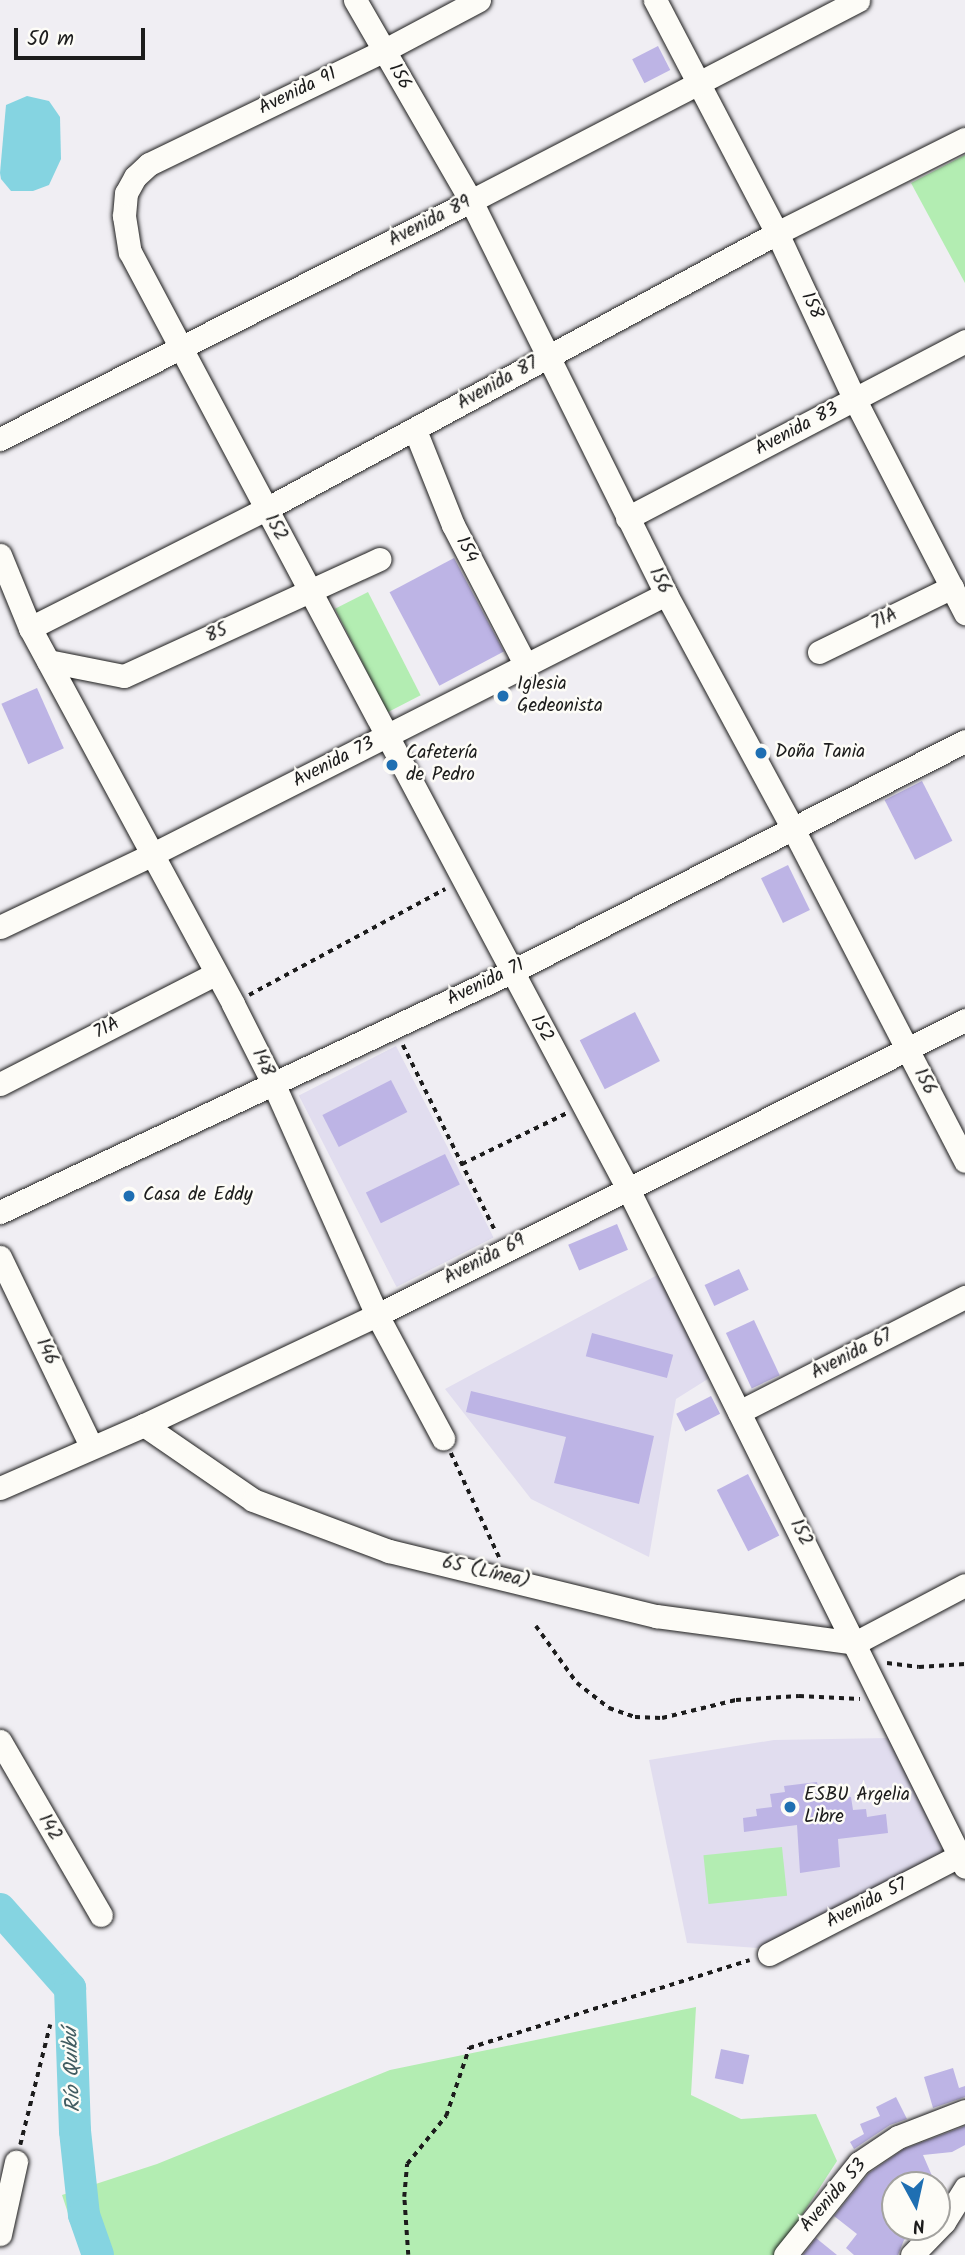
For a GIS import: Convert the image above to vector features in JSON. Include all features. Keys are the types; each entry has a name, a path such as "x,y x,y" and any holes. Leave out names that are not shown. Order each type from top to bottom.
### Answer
{"street":[{"name":"156","path":"355,0 471,201 666,594 792,827 965,1161"},
{"name":"Avenida 91","path":"127,193 135,177 149,164 383,51 479,0"},
{"name":"158","path":"655,0 777,233 855,400 965,613"},
{"name":"Avenida 89","path":"0,439 471,201 858,0"},
{"name":"Avenida 87","path":"30,628 264,510 777,233 965,139"},
{"name":"152","path":"127,193 124,216 130,252 264,510 388,735 627,1187 963,1859"},
{"name":"Avenida 83","path":"627,518 965,341"},
{"name":"154","path":"415,430 453,524 526,666"},
{"name":"148","path":"0,555 30,628 274,1085 377,1315 443,1438"},
{"name":"85","path":"48,661 124,676 380,559"},
{"name":"71A","path":"819,652 952,587"},
{"name":"Avenida 73","path":"0,927 153,854 666,594"},
{"name":"Avenida 71","path":"0,1212 511,972 965,741"},
{"name":"71A","path":"0,1084 215,974"},
{"name":"Avenida 69","path":"0,1488 144,1425 377,1315 627,1187 965,1020"},
{"name":"146","path":"0,1257 91,1446"},
{"name":"Avenida 67","path":"739,1412 965,1297"},
{"name":"65 (Línea)","path":"144,1425 253,1500 389,1551 509,1578 656,1616 860,1652"},
{"path":"860,1652 965,1585"},
{"name":"142","path":"0,1741 100,1914"},
{"name":"Avenida 57","path":"769,1954 963,1859"},
{"name":"Avenida 53","path":"785,2255 859,2163 898,2137 965,2111"},
{"path":"0,2234 16,2162"},
{"path":"912,2255 944,2222 965,2189"}],"path":[{"path":"233,1004 463,879"},
{"path":"394,1027 505,1250"},
{"path":"462,1164 583,1105"},
{"path":"443,1438 509,1578"},
{"path":"536,1626 577,1683 609,1708 635,1717 662,1718 736,1700 799,1696 883,1700"},
{"path":"860,1652 919,1667 965,1664"},
{"path":"408,2255 404,2197 408,2164 446,2116 469,2048 648,1989 769,1954"},
{"path":"16,2162 50,2025"}],"shaded area":[{"path":"396,1046 494,1238 396,1287 299,1095"},
{"path":"661,1273 711,1377 676,1399 649,1557 531,1499 445,1389"},
{"name":"ESBU Argelia Libre","path":"888,1738 945,1853 758,1948 687,1943 649,1760 774,1740"}],"green space":[{"path":"965,155 965,283 911,183"},
{"path":"368,592 421,695 388,712 335,609"},
{"path":"782,1847 787,1896 709,1904 703,1855"},
{"path":"696,2007 691,2095 741,2119 816,2114 837,2161 776,2255 82,2255 62,2195 157,2164 390,2070"}],"water":[{"path":"27,96 49,101 60,117 61,159 49,185 33,191 11,191 1,179 0,173 6,105"}],"building":[{"path":"658,46 670,70 644,83 632,59"},
{"path":"454,558 504,652 439,686 390,592"},
{"path":"37,688 64,748 28,764 1,704"},
{"path":"922,781 952,841 915,860 885,800"},
{"path":"788,865 810,910 783,923 761,878"},
{"path":"635,1012 660,1061 605,1089 580,1040"},
{"path":"391,1080 407,1112 339,1147 322,1115"},
{"path":"445,1154 460,1185 381,1223 366,1193"},
{"path":"617,1224 628,1250 579,1270 568,1245"},
{"path":"739,1269 749,1290 714,1306 705,1285"},
{"path":"754,1320 780,1375 752,1388 726,1333"},
{"path":"592,1333 673,1355 667,1378 586,1356"},
{"path":"471,1391 654,1436 639,1504 554,1483 566,1437 466,1412"},
{"path":"711,1396 720,1414 685,1432 676,1414"},
{"path":"748,1474 779,1535 748,1551 717,1490"},
{"path":"817,1782 820,1800 851,1797 853,1810 866,1809 867,1817 886,1814 888,1833 838,1839 840,1867 800,1873 797,1825 744,1832 743,1818 757,1816 756,1809 772,1807 770,1794 785,1792 784,1786"},
{"path":"721,2049 749,2055 743,2084 715,2078"},
{"path":"953,2068 959,2088 965,2086 965,2097 933,2108 924,2077"},
{"path":"896,2097 907,2119 890,2125 854,2149 850,2142 864,2134 860,2124 880,2116 876,2107"},
{"path":"965,2126 965,2145 952,2152 923,2155 930,2171 881,2171 881,2241 904,2241 898,2255 854,2255 846,2248 857,2234 834,2216 869,2173 904,2149"},
{"path":"816,2238 837,2255 803,2255"}],"waterway":[{"name":"Río Quibú","path":"0,1909 70,1988 75,2131 84,2215 98,2255"}],"place":[{"name":"Iglesia Gedeonista","path":"503,696"},
{"name":"Doña Tania","path":"761,753"},
{"name":"Cafetería de Pedro","path":"392,765"},
{"name":"Casa de Eddy","path":"129,1196"},
{"name":"ESBU Argelia Libre","path":"790,1807"}]}
